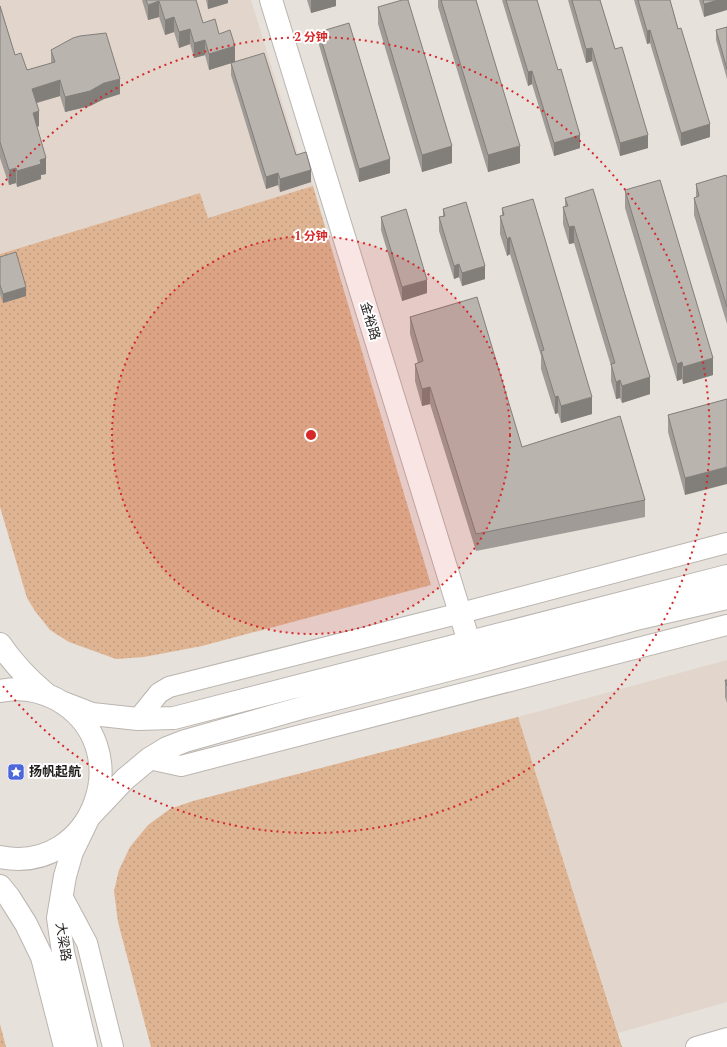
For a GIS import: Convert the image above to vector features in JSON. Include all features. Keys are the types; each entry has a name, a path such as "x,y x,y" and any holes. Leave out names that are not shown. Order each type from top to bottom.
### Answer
{"main road":[{"name":"金裕路","path":"271,0 469,642"},
{"path":"0,691 20,689 35,691 92,714 138,719 174,718 727,576"},
{"path":"89,817 125,779 149,759 167,748 185,741 298,709 472,664 640,618 727,598"},
{"path":"0,644 10,659 32,682 72,711 83,721 91,733 98,754 101,775 96,804 89,817 74,836 54,850 40,856 24,858 0,857"},
{"name":"大梁路","path":"86,1047 63,952 58,918 65,876 72,852 89,817"},
{"name":"大梁路","path":"0,886 9,896 26,924 42,957 65,1047"}],"street":[{"path":"138,719 159,693 169,687 727,544"},
{"path":"149,759 181,766 727,626"},
{"path":"62,896 87,943 113,1047"},
{"path":"696,1047 727,1038"}],"shaded area":[{"path":"0,0 251,0 300,160 306,158 313,186 208,218 200,193 0,254"},
{"path":"313,186 431,585 202,646 144,657 116,659 69,642 50,630 27,598 0,507 0,254 200,193 208,218"},
{"path":"727,660 727,1002 618,1033 518,717"},
{"path":"518,717 622,1047 151,1047 118,922 114,891 119,870 130,847 148,825 170,809 193,801"},
{"path":"0,1024 6,1047 0,1047"}],"building":[{"path":"146,0 196,0 203,23 215,19 219,34 230,30 235,46 209,54 205,40 194,43 190,29 179,32 174,17 165,20 159,1 148,5"},
{"path":"402,0 408,0 452,146 422,155 378,7"},
{"path":"441,0 476,0 520,146 488,155"},
{"path":"506,0 537,0 558,70 561,69 580,135 554,143 532,71 528,72"},
{"path":"572,0 600,0 615,49 622,47 648,135 620,143 592,48 586,49"},
{"path":"638,0 670,0 678,29 681,28 710,124 681,133 650,30 647,31"},
{"path":"703,0 718,0 704,4"},
{"path":"0,6 15,55 21,53 27,70 55,62 51,50 73,38 106,33 120,79 104,83 90,91 65,97 60,80 32,89 39,111 33,113 46,158 40,160 41,164 17,171 16,168 9,170 0,142"},
{"path":"349,23 390,159 359,169 319,32"},
{"path":"727,27 727,69 716,30"},
{"path":"264,53 296,155 306,152 311,170 280,179 278,173 266,177 231,63"},
{"path":"726,175 727,307 694,198 699,196 696,184"},
{"path":"660,180 713,358 683,367 682,362 677,364 625,190"},
{"path":"593,189 650,377 622,386 620,380 616,382 611,364 615,363 574,226 569,227 563,207 568,206 565,198"},
{"path":"533,199 592,397 561,406 558,396 555,397 541,351 544,350 510,237 507,239 500,216 504,215 502,208"},
{"path":"466,202 485,266 462,273 459,264 454,266 439,217 445,216 443,209"},
{"path":"406,209 427,280 402,287 381,217"},
{"path":"16,252 26,287 3,294 0,285 0,257"},
{"path":"477,297 522,447 620,416 645,500 476,534 430,387 422,389 415,364 423,361 410,317"},
{"path":"727,399 727,467 685,478 668,415"}],"place":[{"name":"扬帆起航","path":"16,772"}]}
